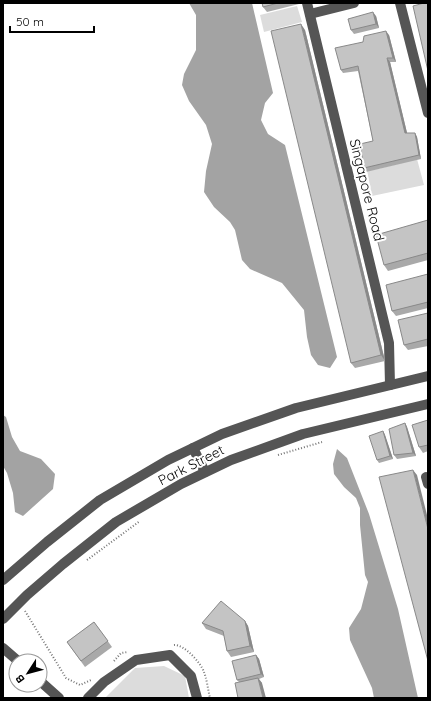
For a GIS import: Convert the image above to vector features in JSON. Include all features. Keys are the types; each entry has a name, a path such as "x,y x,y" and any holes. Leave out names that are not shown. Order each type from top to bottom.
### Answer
{"street":[{"name":"Singapore Road","path":"307,3 381,288 389,342 390,385"},
{"path":"310,14 354,3"},
{"path":"400,3 428,113"},
{"name":"Park Street","path":"3,580 47,542 100,500 168,460 222,434 296,408 428,376"},
{"name":"Park Street","path":"3,619 37,586 116,522 181,484 231,460 303,434 428,404"},
{"path":"194,448 205,472"},
{"path":"88,698 104,682 136,660 170,655 192,676 197,698"},
{"path":"48,688 59,698"}],"path":[{"path":"272,457 322,441"},
{"path":"86,560 144,518"},
{"path":"23,607 32,625 66,678 80,685 92,679"},
{"path":"170,646 177,645 191,654 204,671 210,698"},
{"path":"113,663 121,653 128,652"}],"shaded area":[{"path":"189,3 252,3 273,93 265,103 261,120 268,134 285,145 337,357 330,368 318,365 311,355 304,310 282,283 250,269 242,260 235,230 230,222 214,207 204,192 206,171 212,144 206,125 189,101 182,85 184,74 196,50 196,15"},
{"path":"297,6 302,22 264,32 260,15"},
{"path":"417,159 424,185 372,196 367,170 378,169"},
{"path":"3,415 6,417 12,437 20,451 41,459 55,474 53,489 23,516 15,512 13,493 7,473 3,466"},
{"path":"337,449 347,458 369,514 398,609 418,698 374,698 372,688 350,640 349,628 361,609 368,582 365,575 360,525 360,508 356,498 344,487 334,474 333,464"},
{"path":"164,666 185,676 189,698 105,698 135,668"}],"building":[{"path":"262,3 278,3 263,7"},
{"path":"428,3 428,71 413,6"},
{"path":"373,12 376,24 351,30 348,19"},
{"path":"301,24 381,355 351,363 271,31"},
{"path":"386,31 393,58 387,58 405,133 415,133 419,155 364,168 360,144 373,141 358,66 341,70 335,48 363,42 364,36"},
{"path":"428,220 428,253 384,265 376,235"},
{"path":"428,274 428,302 392,311 386,285"},
{"path":"428,313 428,339 404,345 398,320"},
{"path":"428,420 428,445 419,447 412,425"},
{"path":"405,423 413,453 394,455 389,429"},
{"path":"383,431 390,456 377,460 369,436"},
{"path":"413,470 428,529 428,661 379,477"},
{"path":"221,601 245,621 250,646 227,651 223,631 202,623"},
{"path":"94,622 108,641 81,661 67,642"},
{"path":"256,655 261,674 237,680 232,661"},
{"path":"258,678 263,698 238,698 235,683"}]}
